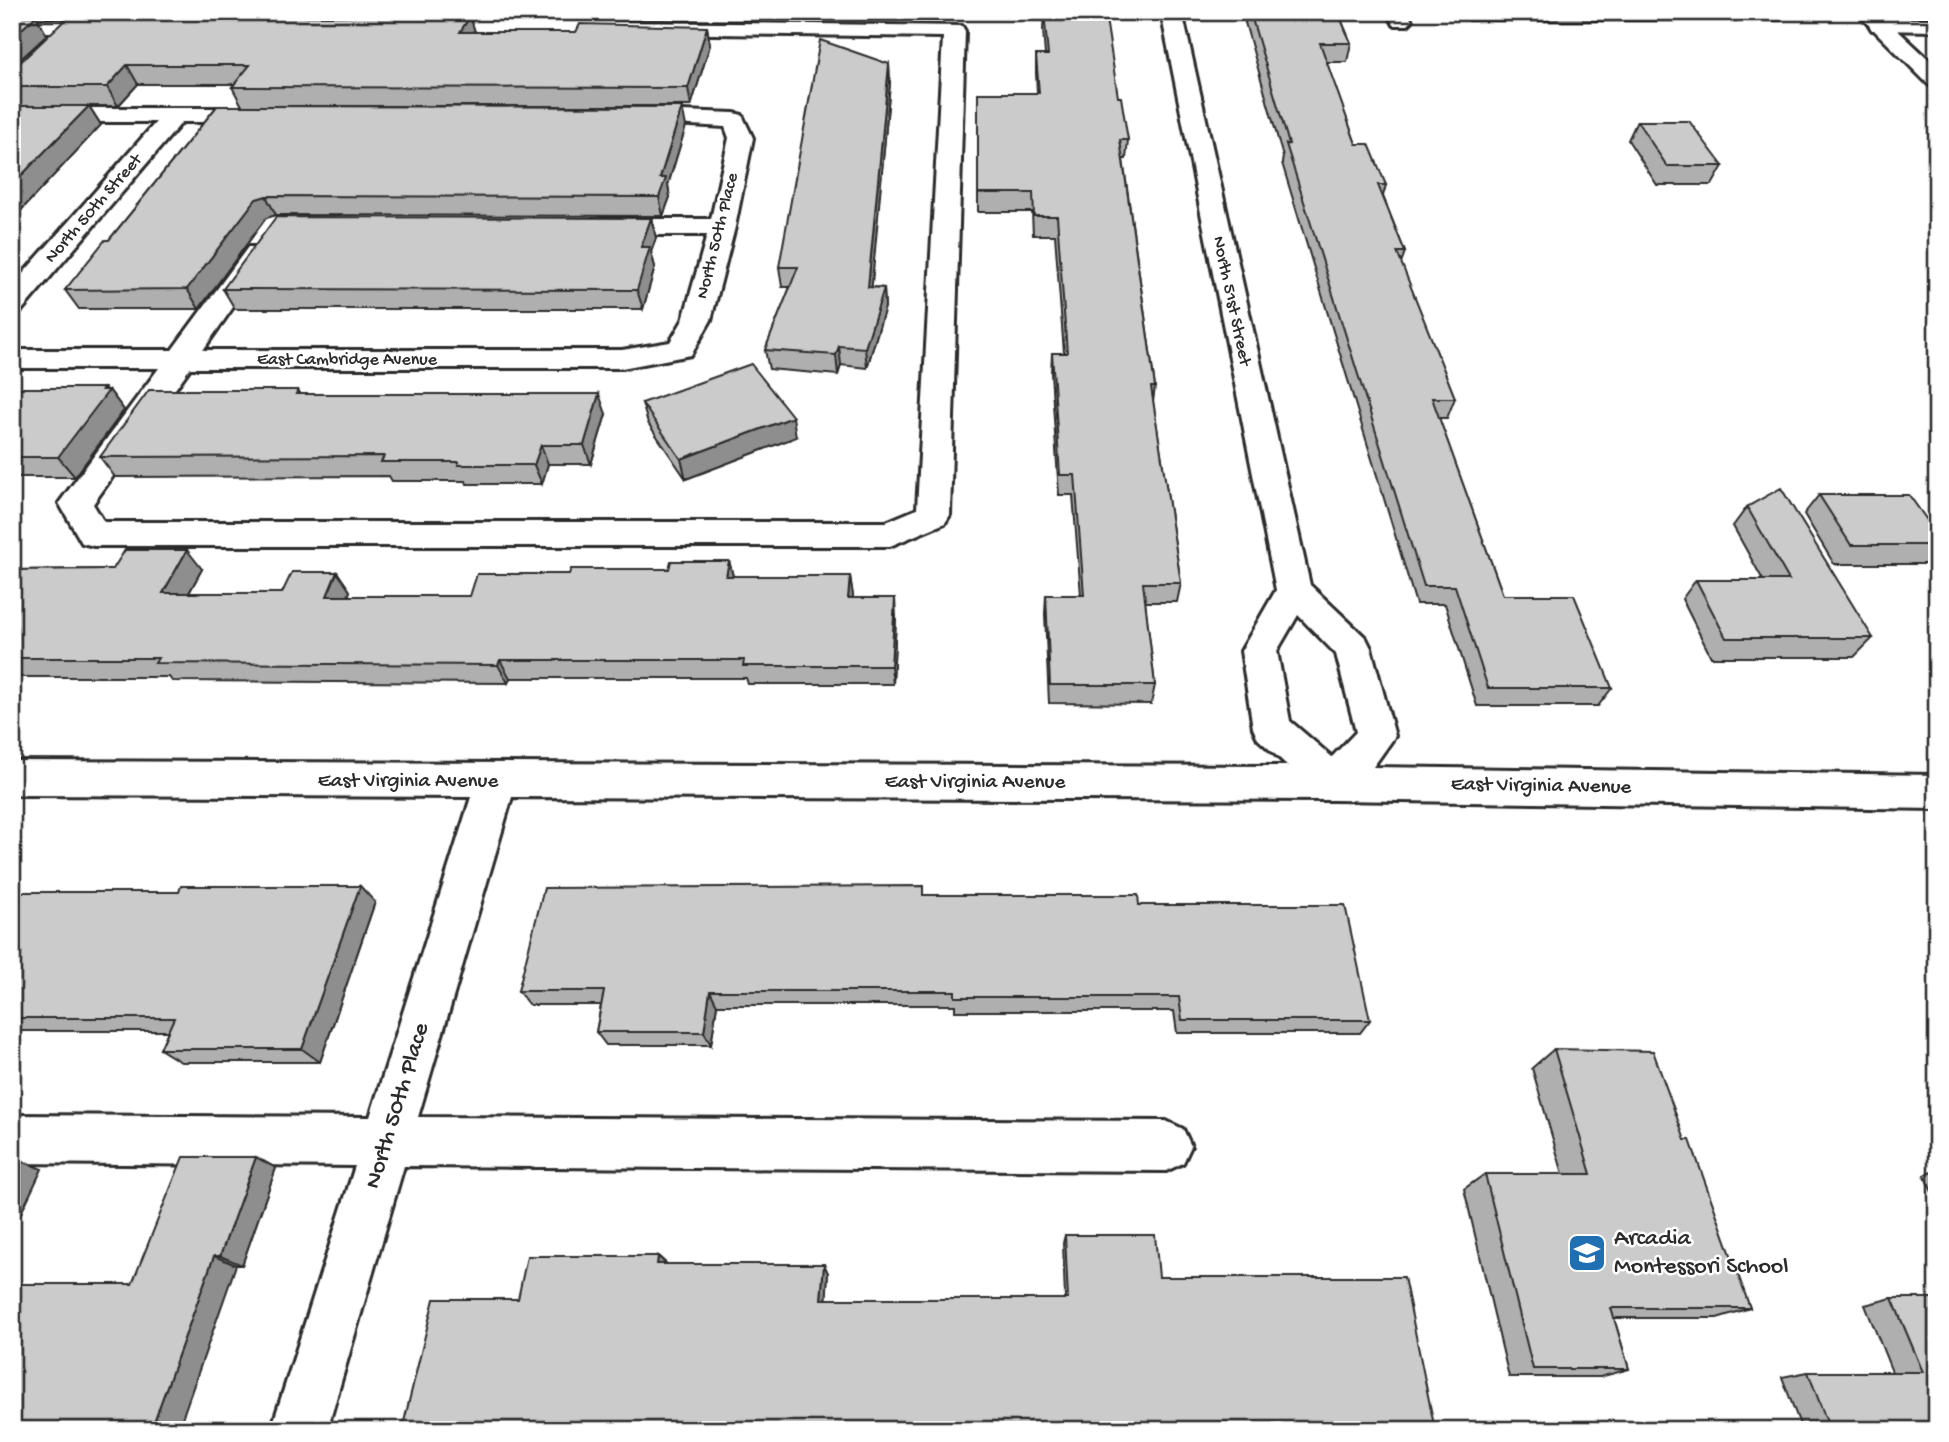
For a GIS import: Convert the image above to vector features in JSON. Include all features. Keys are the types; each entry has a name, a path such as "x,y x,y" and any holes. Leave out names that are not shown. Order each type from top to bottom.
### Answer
{"street":[{"name":"North 51st Street","path":"1171,12 1294,590"},
{"path":"1873,19 1937,25"},
{"path":"1873,19 1937,80"},
{"path":"12,26 139,25"},
{"path":"269,237 76,503 94,534 890,534 933,515 954,31 395,25"},
{"path":"47,51 73,26"},
{"path":"12,115 287,116"},
{"name":"North 50th Street","path":"12,304 175,115"},
{"name":"North 50th Place","path":"608,116 692,116 734,120 741,138 722,227 697,320 681,349"},
{"path":"569,227 722,227"},
{"name":"East Cambridge Avenue","path":"12,359 622,359 681,349"},
{"path":"1294,590 1353,648 1376,736 1334,783 1272,728 1259,651 1294,590"},
{"name":"East Virginia Avenue","path":"12,778 496,782 1334,783 1937,792"},
{"name":"North 50th Place","path":"299,1430 496,782"},
{"path":"12,1139 387,1139 1166,1146"}],"building":[{"path":"1044,12 1105,12 1118,97 1121,97 1128,140 1120,140 1155,387 1151,387 1181,583 1143,583 1155,685 1050,685 1046,595 1084,595 1075,475 1060,475 1052,353 1067,353 1057,216 1034,216 1033,193 978,193 978,93 1039,93 1036,55 1048,55"},
{"path":"1250,12 1338,12 1351,43 1320,43 1356,144 1369,144 1386,185 1378,185 1405,252 1397,252 1455,398 1432,398 1503,595 1574,595 1612,688 1488,688 1455,586 1424,586 1286,144 1289,144"},
{"path":"12,15 36,16 12,38"},
{"path":"69,16 470,16 460,32 576,32 580,24 707,27 688,88 232,87 250,65 127,65 107,87 12,87 12,70"},
{"path":"820,40 889,64 868,287 884,288 865,348 839,346 836,355 765,350 798,267 779,267"},
{"path":"12,106 89,106 12,185"},
{"path":"217,106 682,107 660,178 666,178 659,197 266,196 256,199 187,289 65,290"},
{"path":"1637,121 1689,121 1723,166 1667,166"},
{"path":"276,217 651,218 641,247 650,247 637,290 223,289"},
{"path":"751,364 793,417 681,459 642,403"},
{"path":"12,388 109,390 58,457 12,457"},
{"path":"149,390 298,390 296,394 599,394 584,445 541,445 534,465 381,462 384,456 100,457"},
{"path":"1781,488 1873,638 1726,638 1696,580 1789,580 1747,507"},
{"path":"1819,495 1909,495 1937,534 1937,545 1851,545"},
{"path":"125,550 187,550 163,593 282,593 292,572 337,572 327,596 470,596 477,574 569,574 571,569 669,569 671,561 729,561 726,576 850,576 848,598 895,598 891,666 743,666 744,660 500,660 498,665 155,663 158,658 12,658 12,570 113,569"},
{"path":"181,886 360,886 302,1049 160,1049 174,1018 12,1018 12,986 17,978 12,978 12,892 179,892"},
{"path":"923,886 923,895 1138,895 1139,905 1345,905 1370,1020 1182,1020 1179,997 955,997 955,991 710,991 704,1032 596,1032 604,991 518,991 544,888"},
{"name":"Arcadia Montessori School","path":"1554,1049 1653,1051 1685,1140 1690,1140 1750,1308 1611,1308 1629,1369 1533,1369 1485,1174 1591,1174"},
{"path":"183,1157 256,1157 220,1256 214,1256 151,1430 12,1430 12,1284 132,1284"},
{"path":"1065,1235 1155,1235 1159,1277 1404,1277 1435,1430 402,1430 434,1299 518,1299 527,1256 658,1256 657,1264 824,1264 821,1299 1068,1299"},
{"path":"1892,1298 1937,1298 1937,1430 1830,1430 1808,1372 1923,1372"}],"place":[{"name":"Arcadia Montessori School","path":"1587,1253"}]}
